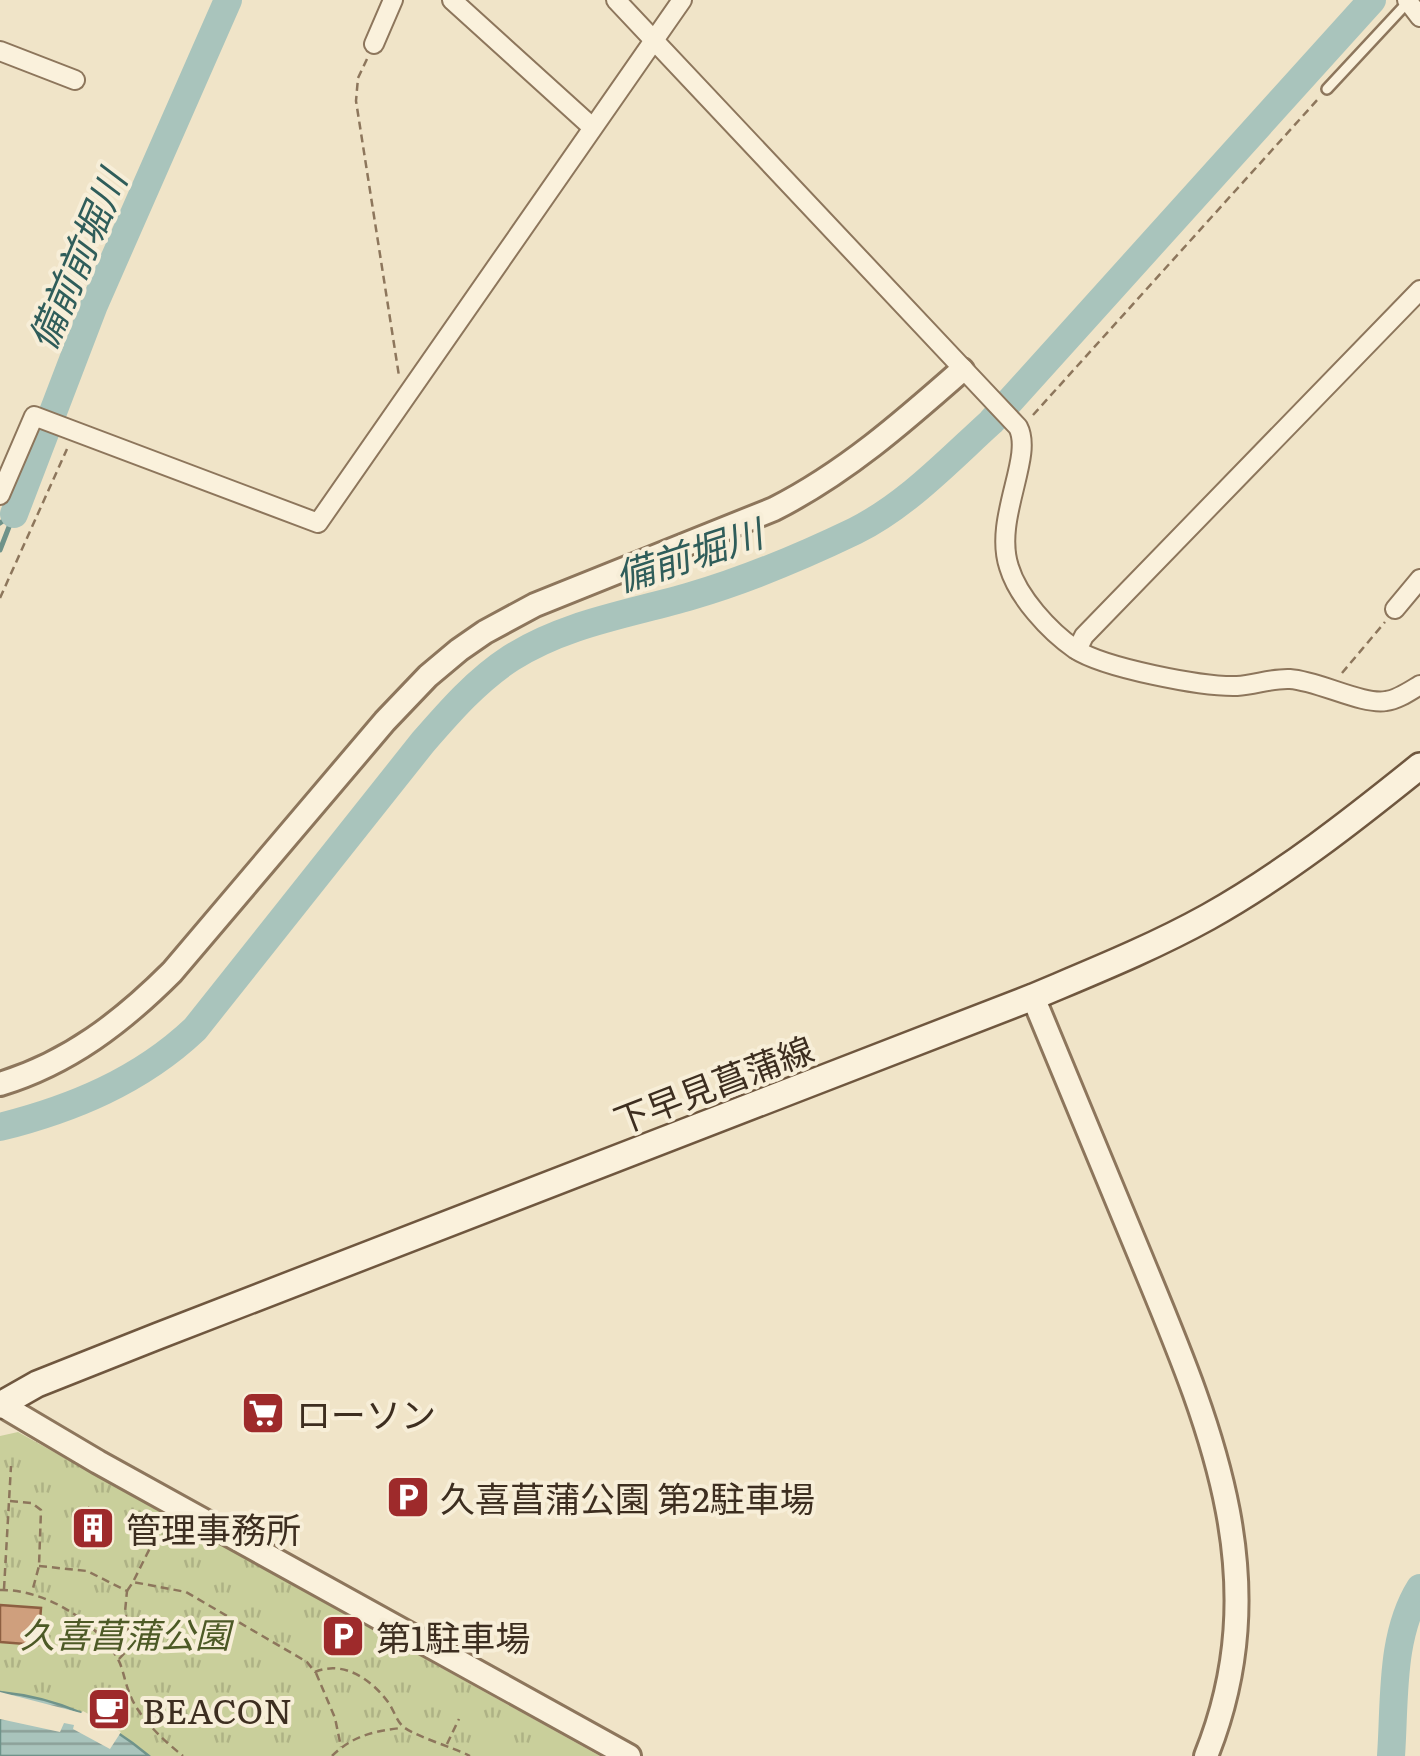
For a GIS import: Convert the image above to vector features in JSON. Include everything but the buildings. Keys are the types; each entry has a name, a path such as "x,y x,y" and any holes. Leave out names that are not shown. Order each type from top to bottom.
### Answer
{"main road":[{"name":"下早見菖蒲線","path":"0,1405 37,1384 1033,996 1159,943 1211,915 1349,824 1420,766"}],"street":[{"path":"374,44 393,0"},
{"path":"452,0 592,128"},
{"path":"616,0 1019,428 1025,446 1005,524 1009,569 1023,595 1077,650 1099,660 1209,685 1238,686 1288,679 1385,702 1420,685"},
{"path":"0,495 34,416 318,523 682,0"},
{"path":"0,51 76,80"},
{"path":"1077,650 1084,636 1420,290"},
{"path":"0,1084 23,1077 89,1043 145,999 397,709 428,676 485,632 535,605 774,509 806,492 868,451 968,375"},
{"path":"1395,609 1420,578"},
{"path":"1033,996 1200,1402 1222,1476 1235,1546 1237,1619 1229,1684 1206,1756"},
{"path":"0,1405 629,1756"}],"lane":[{"path":"1327,89 1411,5"}],"path":[{"path":"374,44 358,78 356,101 401,390 407,395"},
{"path":"1019,428 1327,89"},
{"path":"0,598 72,430"},
{"path":"1333,688 1395,609"},
{"path":"11,1466 2,1590 31,1594 72,1613 98,1631 118,1659 130,1697 162,1740 183,1756"},
{"path":"8,1500 32,1502 41,1510 39,1566 31,1594"},
{"path":"131,1646 124,1612 127,1591 150,1546"},
{"path":"39,1566 87,1571 127,1591"},
{"path":"133,1582 186,1592 307,1662 335,1718 341,1747"},
{"path":"118,1659 131,1646 210,1623 235,1620"},
{"path":"315,1672 327,1667 345,1668 374,1686 389,1703 402,1728"},
{"path":"447,1745 459,1719"},
{"path":"332,1756 371,1732 402,1728 470,1756"}],"green space":[{"name":"久喜菖蒲公園","path":"18,1432 600,1756 0,1756 0,1436"}],"water":[{"path":"0,1692 42,1699 80,1712 149,1756 0,1756"}],"pier":[{"path":"0,1692 83,1711 121,1732 110,1749 73,1729 74,1725 64,1723 60,1732 0,1719"}],"waterway":[{"name":"備前前堀川","path":"14,514 94,305 228,0"},
{"name":"備前堀川","path":"0,1127 104,1091 151,1064 195,1029 423,742 475,686 511,658 576,628 712,590 774,567 855,531 910,495 991,422 1372,0"},
{"name":"備前前堀川","path":"0,550 14,514"},
{"path":"0,523 12,515"},
{"path":"1391,1756 1399,1648 1403,1627 1420,1588"}],"place":[{"name":"ローソン","path":"263,1413"},
{"name":"久喜菖蒲公園 第2駐車場","path":"408,1497"},
{"name":"管理事務所","path":"93,1528"},
{"name":"第1駐車場","path":"343,1636"},
{"name":"BEACON","path":"109,1709"}]}
